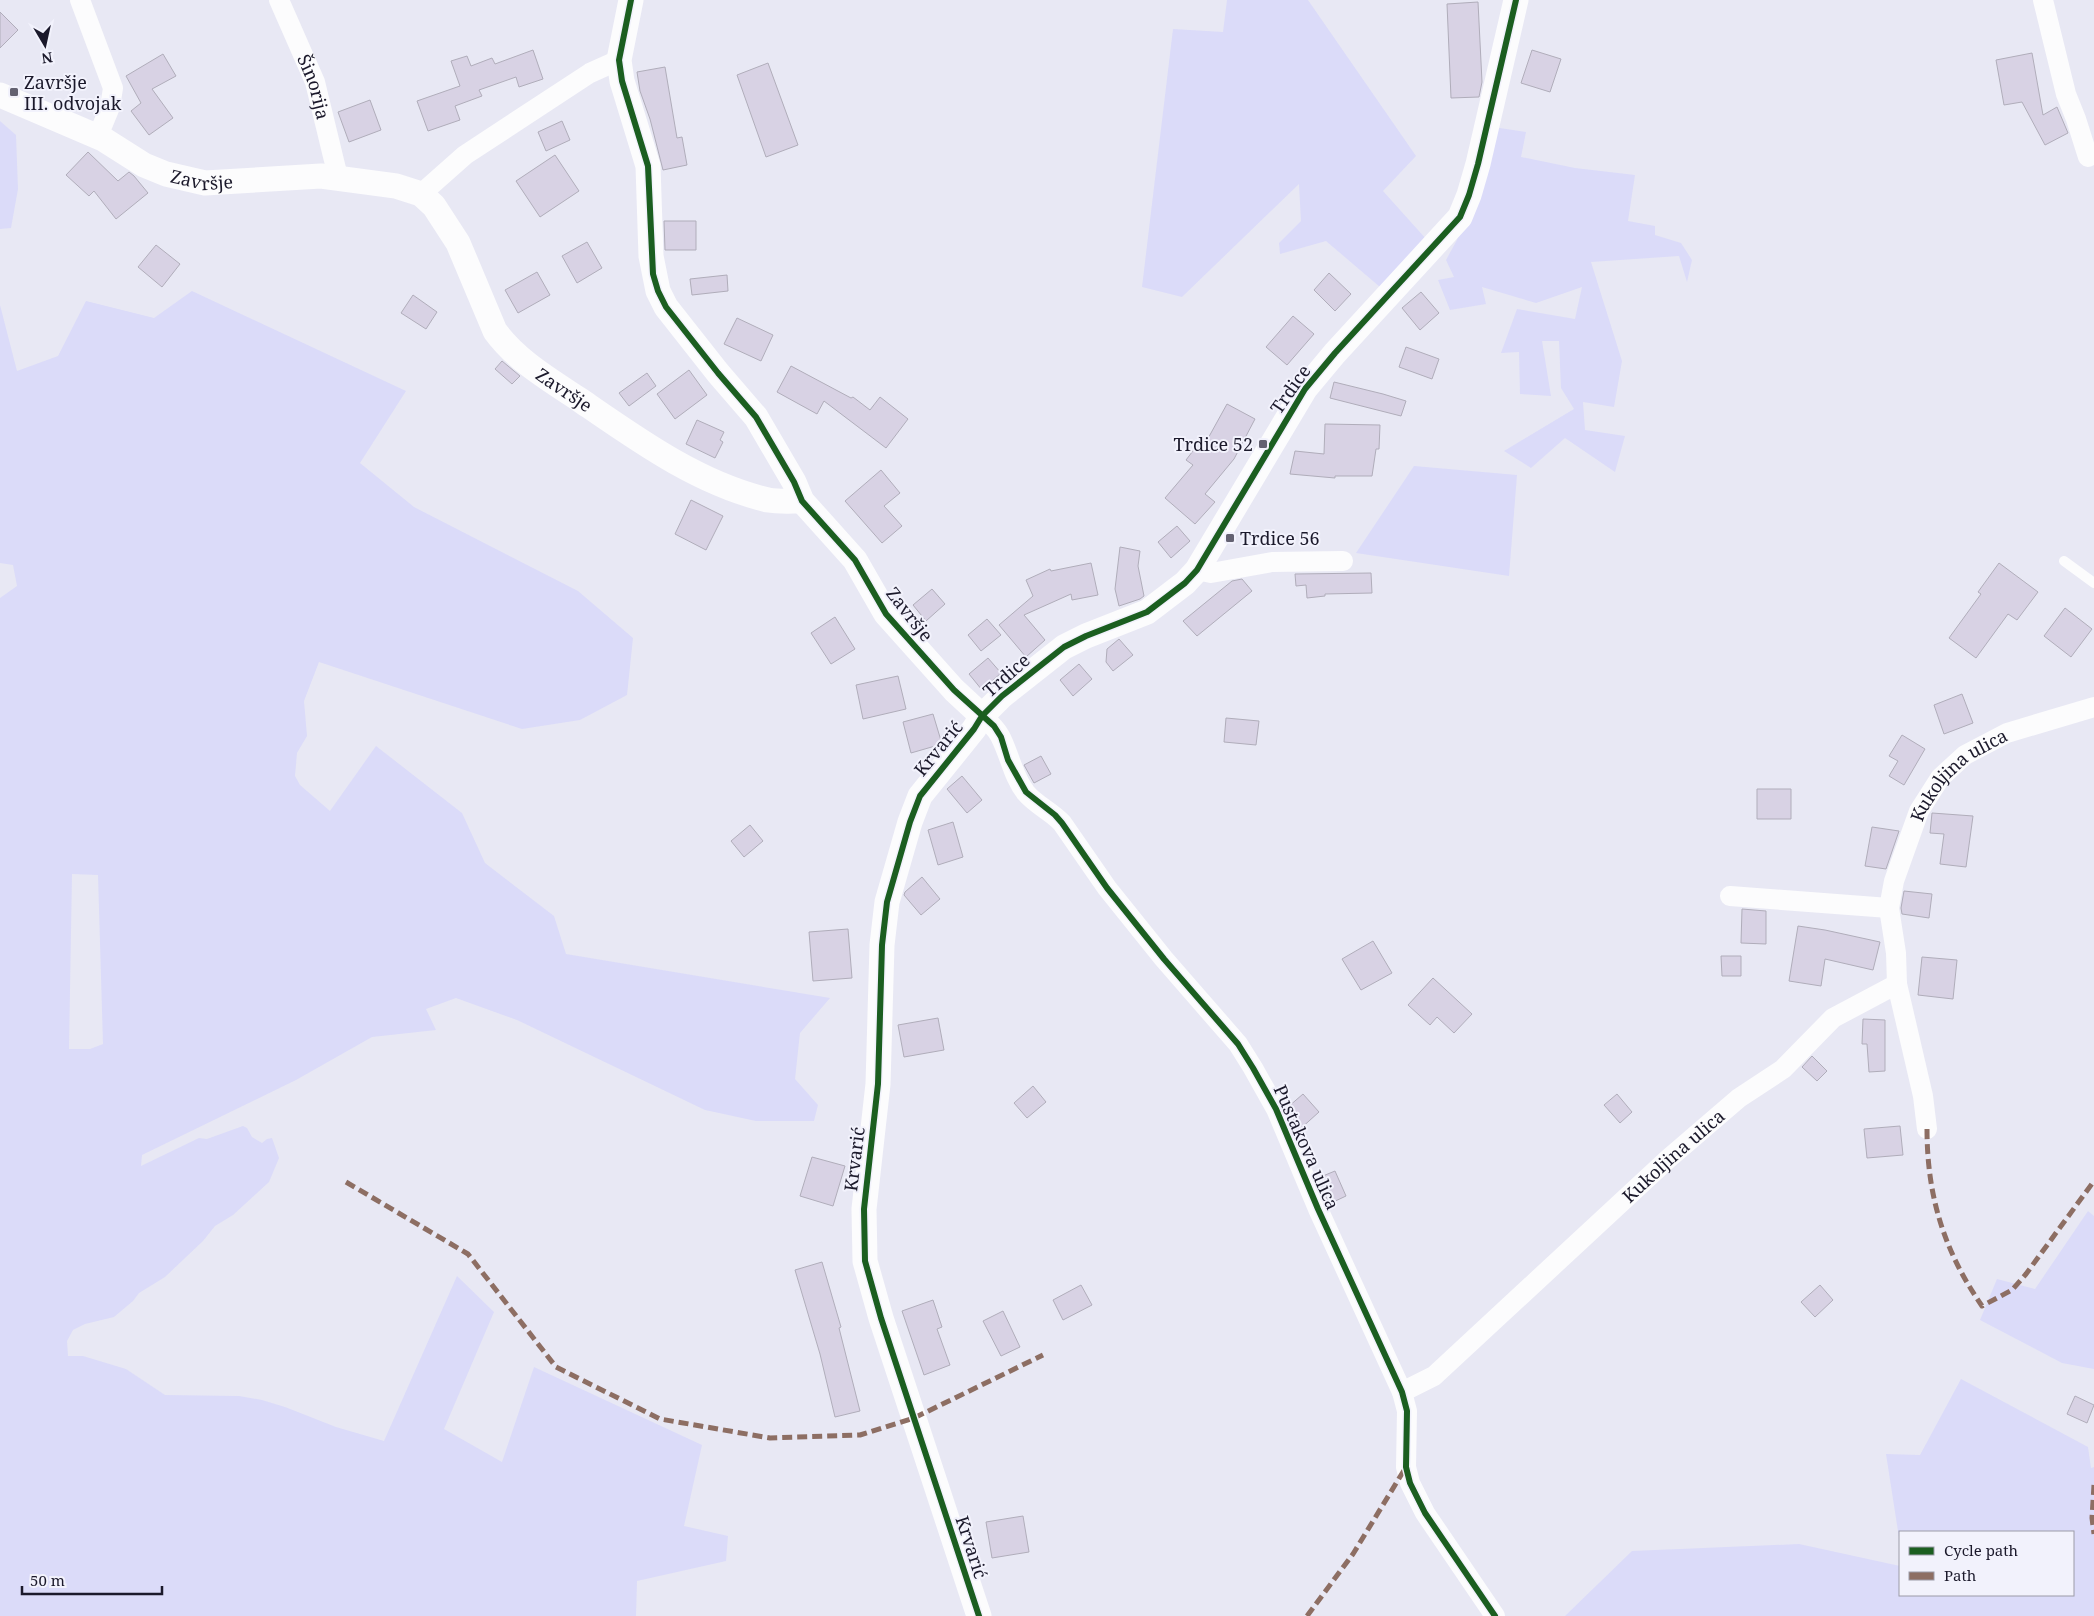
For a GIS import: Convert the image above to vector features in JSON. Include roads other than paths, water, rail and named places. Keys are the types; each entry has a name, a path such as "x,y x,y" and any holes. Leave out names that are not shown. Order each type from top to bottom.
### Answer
{"street":[{"path":"80,0 113,88 110,106 98,136"},
{"name":"Šinorija","path":"279,0 315,82 338,177"},
{"name":"Trdice","path":"982,716 1002,696 1064,648 1086,636 1147,612 1185,583 1197,570 1305,389 1335,353 1460,218 1478,164 1516,0"},
{"path":"2043,0 2066,94 2088,157"},
{"path":"633,1 619,60 622,81 648,166 651,256 658,291 666,307 712,366 756,417 794,482 802,501"},
{"path":"421,194 465,155 590,73 619,60"},
{"name":"Završje","path":"0,95 98,136 144,165 166,174 189,180 205,183 297,177 338,177 396,186 421,194 434,206 458,243 495,332 503,343 534,369 671,460 723,485 770,500 802,501 855,560 886,614 954,690 982,716"},
{"path":"1197,570 1211,573 1272,562 1343,561"},
{"name":"Kukoljina ulica","path":"1402,1392 1434,1376 1668,1159 1739,1098 1783,1069 1833,1018 1897,984 1896,953 1889,908 1894,881 1919,811 1940,778 1951,766 1965,755 2007,733 2094,707"},
{"name":"Pustakova ulica","path":"982,716 994,726 1001,737 1008,760 1026,792 1055,815 1107,888 1164,959 1238,1044 1253,1068 1276,1109 1311,1193 1402,1392 1407,1411 1405,1455 1410,1483 1425,1513 1495,1616"},
{"name":"Krvarić","path":"979,1616 873,1289 865,1260 864,1209 878,1084 882,945 887,902 910,822 920,796 974,729 982,716"},
{"path":"1730,896 1889,908"},
{"path":"1897,984 1923,1096 1927,1129"}],"lane":[{"path":"2064,561 2094,583"}],"place":[{"name":"Završje III. odvojak","path":"14,92"},
{"name":"Trdice 52","path":"1263,444"},
{"name":"Trdice 56","path":"1230,538"}]}
